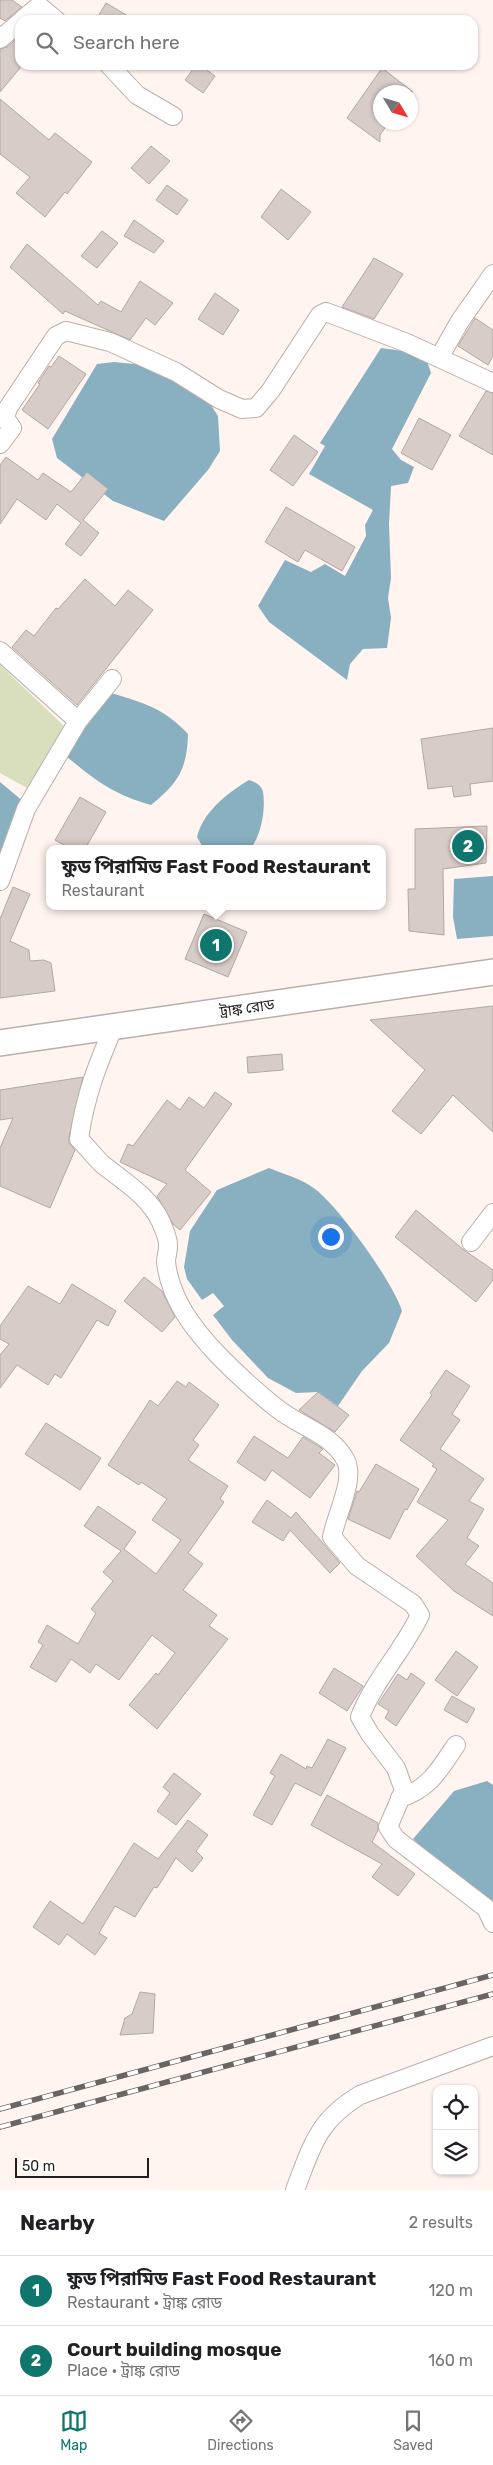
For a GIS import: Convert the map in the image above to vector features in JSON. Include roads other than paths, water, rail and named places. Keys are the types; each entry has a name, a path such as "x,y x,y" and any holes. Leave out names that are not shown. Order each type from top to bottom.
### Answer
{"main road":[{"name":"ট্রাঙ্ক রোড","path":"0,1042 493,972"}],"street":[{"path":"28,15 39,6 50,15"},
{"path":"0,39 15,26"},
{"path":"114,70 137,95 173,116"},
{"path":"439,358 460,321 493,274"},
{"path":"0,444 12,428 5,418 8,408 56,336 66,331 110,342 152,360 200,385 219,399 242,409 256,408 320,315 326,312 407,343 493,383"},
{"path":"0,651 78,721"},
{"path":"0,881 26,809 78,721 112,679"},
{"path":"114,1026 93,1076 84,1106 79,1139 101,1163 132,1186 160,1220 169,1244 166,1260 173,1290 185,1315 207,1342 218,1355 279,1410 334,1443 346,1460 350,1472 350,1481 340,1506 332,1537 358,1566 413,1604 420,1615 413,1630 367,1699 360,1717 370,1734 396,1768 404,1790 388,1827 396,1839 486,1908 493,1922"},
{"path":"471,1242 493,1213"},
{"path":"400,1798 417,1793 441,1767 456,1744"},
{"path":"295,2190 314,2141 324,2123 341,2107 360,2095 493,2046"}],"water":[{"path":"381,348 411,352 427,361 431,373 392,449 401,460 414,467 408,483 391,486 389,524 391,578 388,598 391,618 387,648 363,649 350,664 347,680 269,622 258,606 285,560 311,572 325,564 345,576 366,536 365,525 373,510 309,474 325,446 320,443"},
{"path":"114,362 144,365 207,399 218,416 220,451 208,470 164,521 113,501 57,458 52,439 97,364"},
{"path":"111,693 162,712 188,734 186,757 179,775 168,790 151,805 116,792 67,757 96,704"},
{"path":"249,780 261,787 264,799 263,814 260,830 254,844 202,845 197,837 205,819 210,811 232,791"},
{"path":"0,782 24,802 0,855"},
{"path":"493,876 493,936 457,939 453,917 454,879"},
{"path":"269,1168 304,1182 325,1198 351,1228 377,1264 397,1298 402,1311 389,1343 362,1371 338,1406 318,1392 296,1393 268,1378 232,1340 213,1315 224,1306 213,1293 202,1300 187,1279 184,1267 190,1231 217,1190"},
{"path":"487,1781 493,1785 493,1910 413,1839 454,1791"}],"railway":[{"path":"0,2109 493,1975"},
{"path":"0,2127 493,1994"}],"place":[{"name":"Court building mosque","path":"468,846"},
{"name":"ফুড পিরামিড Fast Food Restaurant","path":"216,945"}]}
